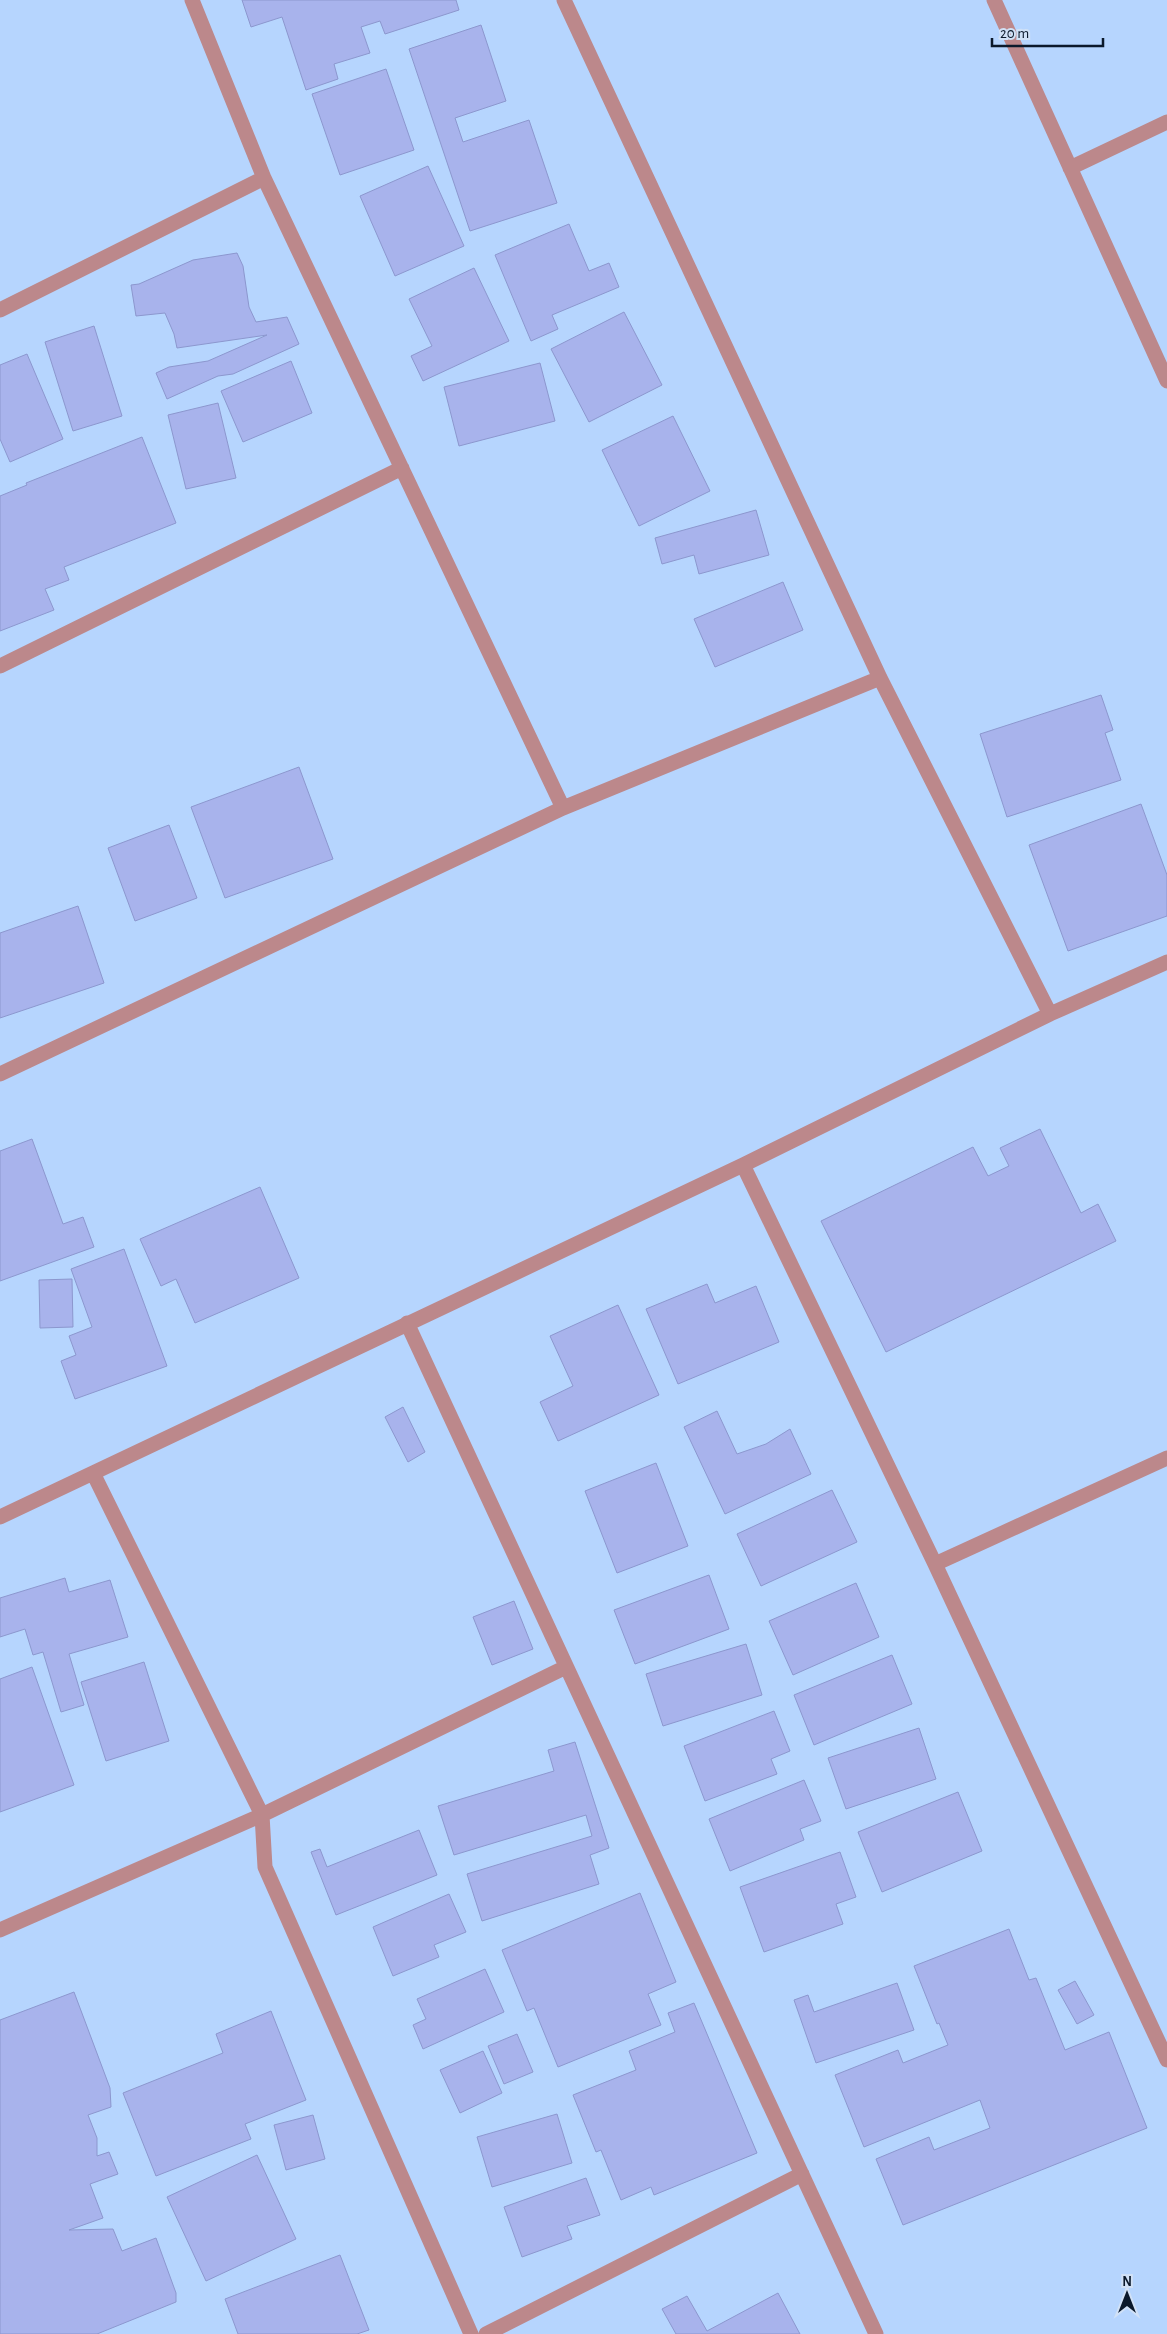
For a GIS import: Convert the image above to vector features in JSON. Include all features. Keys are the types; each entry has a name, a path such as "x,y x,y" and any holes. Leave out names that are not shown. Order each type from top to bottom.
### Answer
{"street":[{"path":"192,0 264,178 564,808"},
{"path":"564,0 880,678 1050,1014"},
{"path":"994,0 1167,380"},
{"path":"1070,168 1167,122"},
{"path":"0,310 264,178"},
{"path":"0,666 402,468"},
{"path":"0,1074 564,808 880,678"},
{"path":"0,1517 743,1165 1050,1014 1167,962"},
{"path":"743,1165 935,1564 1167,2060"},
{"path":"406,1323 876,2334"},
{"path":"935,1564 1167,1458"},
{"path":"93,1473 262,1815 265,1867 471,2334"},
{"path":"0,1930 262,1815 566,1667"},
{"path":"486,2334 802,2174"}],"building":[{"path":"242,0 456,0 459,10 385,34 380,21 361,27 370,53 334,64 338,79 306,90 282,17 251,27"},
{"path":"481,25 506,101 455,118 463,142 529,120 557,203 470,231 409,49"},
{"path":"386,69 414,150 340,175 312,94"},
{"path":"428,166 464,246 395,276 360,196"},
{"path":"569,224 589,271 609,263 619,287 552,315 558,329 531,341 495,255"},
{"path":"237,253 243,266 249,307 256,322 287,317 299,344 233,374 218,376 167,399 156,373 169,367 208,361 267,335 177,348 174,334 165,313 136,316 131,285 139,284 193,260"},
{"path":"474,268 509,341 423,381 411,356 432,346 409,299"},
{"path":"624,312 662,385 589,422 551,349"},
{"path":"94,326 122,416 73,431 45,342"},
{"path":"27,354 63,439 10,462 0,439 0,365"},
{"path":"291,361 312,413 243,442 221,391"},
{"path":"540,363 555,421 459,446 444,387"},
{"path":"218,403 236,478 186,489 168,415"},
{"path":"673,416 710,491 639,526 602,450"},
{"path":"142,437 176,523 64,567 69,580 45,589 54,610 0,631 0,496 27,485 26,483"},
{"path":"756,510 769,555 699,574 694,555 662,564 655,538"},
{"path":"783,582 803,630 715,667 694,619"},
{"path":"1101,695 1113,730 1105,733 1121,780 1007,817 980,734"},
{"path":"299,767 333,859 225,898 191,807"},
{"path":"1141,804 1167,875 1167,916 1068,951 1029,845"},
{"path":"169,825 197,898 135,921 108,848"},
{"path":"78,906 104,983 0,1018 0,933"},
{"path":"1040,1129 1081,1213 1098,1204 1116,1241 886,1352 821,1221 973,1147 988,1176 1009,1166 1000,1148"},
{"path":"32,1139 63,1224 83,1217 94,1247 0,1281 0,1151"},
{"path":"260,1187 299,1278 195,1323 176,1279 161,1286 140,1239"},
{"path":"124,1249 167,1366 75,1399 61,1361 76,1355 69,1336 92,1327 71,1269"},
{"path":"72,1279 73,1327 40,1328 39,1280"},
{"path":"707,1284 715,1303 756,1286 779,1342 678,1384 646,1309"},
{"path":"618,1305 659,1395 558,1441 540,1402 573,1386 550,1336"},
{"path":"403,1407 425,1452 408,1462 385,1417"},
{"path":"717,1411 737,1454 766,1444 790,1429 811,1474 725,1514 684,1427"},
{"path":"656,1463 688,1546 617,1573 585,1491"},
{"path":"832,1490 857,1542 761,1586 737,1534"},
{"path":"709,1575 729,1629 635,1664 614,1610"},
{"path":"65,1578 69,1592 110,1580 128,1637 69,1654 84,1705 61,1712 43,1652 33,1655 25,1629 0,1637 0,1598"},
{"path":"856,1583 879,1637 793,1675 769,1621"},
{"path":"514,1601 533,1649 492,1665 473,1617"},
{"path":"746,1644 762,1695 663,1726 646,1674"},
{"path":"892,1655 912,1704 814,1745 794,1695"},
{"path":"144,1662 169,1741 106,1761 81,1682"},
{"path":"32,1667 74,1785 0,1812 0,1679"},
{"path":"774,1711 790,1751 771,1759 777,1774 705,1801 684,1746"},
{"path":"919,1728 936,1779 846,1809 828,1758"},
{"path":"575,1742 609,1848 590,1855 599,1884 482,1921 467,1874 592,1836 586,1815 454,1855 438,1806 554,1771 548,1750"},
{"path":"804,1780 821,1821 800,1829 804,1840 730,1871 709,1819"},
{"path":"958,1792 982,1851 882,1892 858,1832"},
{"path":"419,1830 437,1875 336,1915 311,1852 320,1849 327,1867"},
{"path":"840,1852 856,1897 836,1904 843,1924 764,1952 740,1887"},
{"path":"640,1893 676,1982 648,1994 661,2025 558,2067 534,2008 527,2011 502,1950"},
{"path":"449,1894 466,1932 434,1945 439,1957 393,1976 373,1927"},
{"path":"1009,1929 1029,1980 1036,1978 1065,2050 1109,2032 1147,2128 903,2225 876,2159 929,2137 934,2150 990,2128 980,2100 864,2147 835,2075 898,2050 903,2063 948,2045 939,2023 937,2024 914,1966"},
{"path":"485,1969 504,2012 423,2049 413,2025 426,2019 417,1999"},
{"path":"1075,1981 1094,2015 1077,2024 1058,1990"},
{"path":"897,1983 914,2030 816,2063 794,2000 808,1995 814,2012"},
{"path":"74,1992 110,2088 111,2107 88,2115 97,2138 97,2156 109,2152 118,2174 90,2184 103,2218 69,2230 113,2229 122,2251 156,2238 176,2293 176,2302 97,2334 0,2334 0,2020"},
{"path":"694,2003 757,2153 654,2195 651,2187 621,2200 601,2150 596,2152 573,2095 636,2070 629,2051 675,2032 668,2013"},
{"path":"271,2011 306,2100 245,2124 251,2139 156,2176 123,2093 223,2053 216,2034"},
{"path":"517,2034 533,2072 504,2084 488,2046"},
{"path":"483,2051 502,2093 460,2113 440,2070"},
{"path":"557,2114 572,2163 492,2187 477,2137"},
{"path":"313,2115 325,2159 286,2170 274,2125"},
{"path":"257,2155 296,2239 206,2281 167,2197"},
{"path":"586,2178 600,2215 567,2226 572,2239 522,2257 504,2207"},
{"path":"340,2255 369,2330 357,2334 238,2334 225,2299"},
{"path":"778,2293 800,2334 676,2334 662,2309 687,2296 707,2331"}]}
